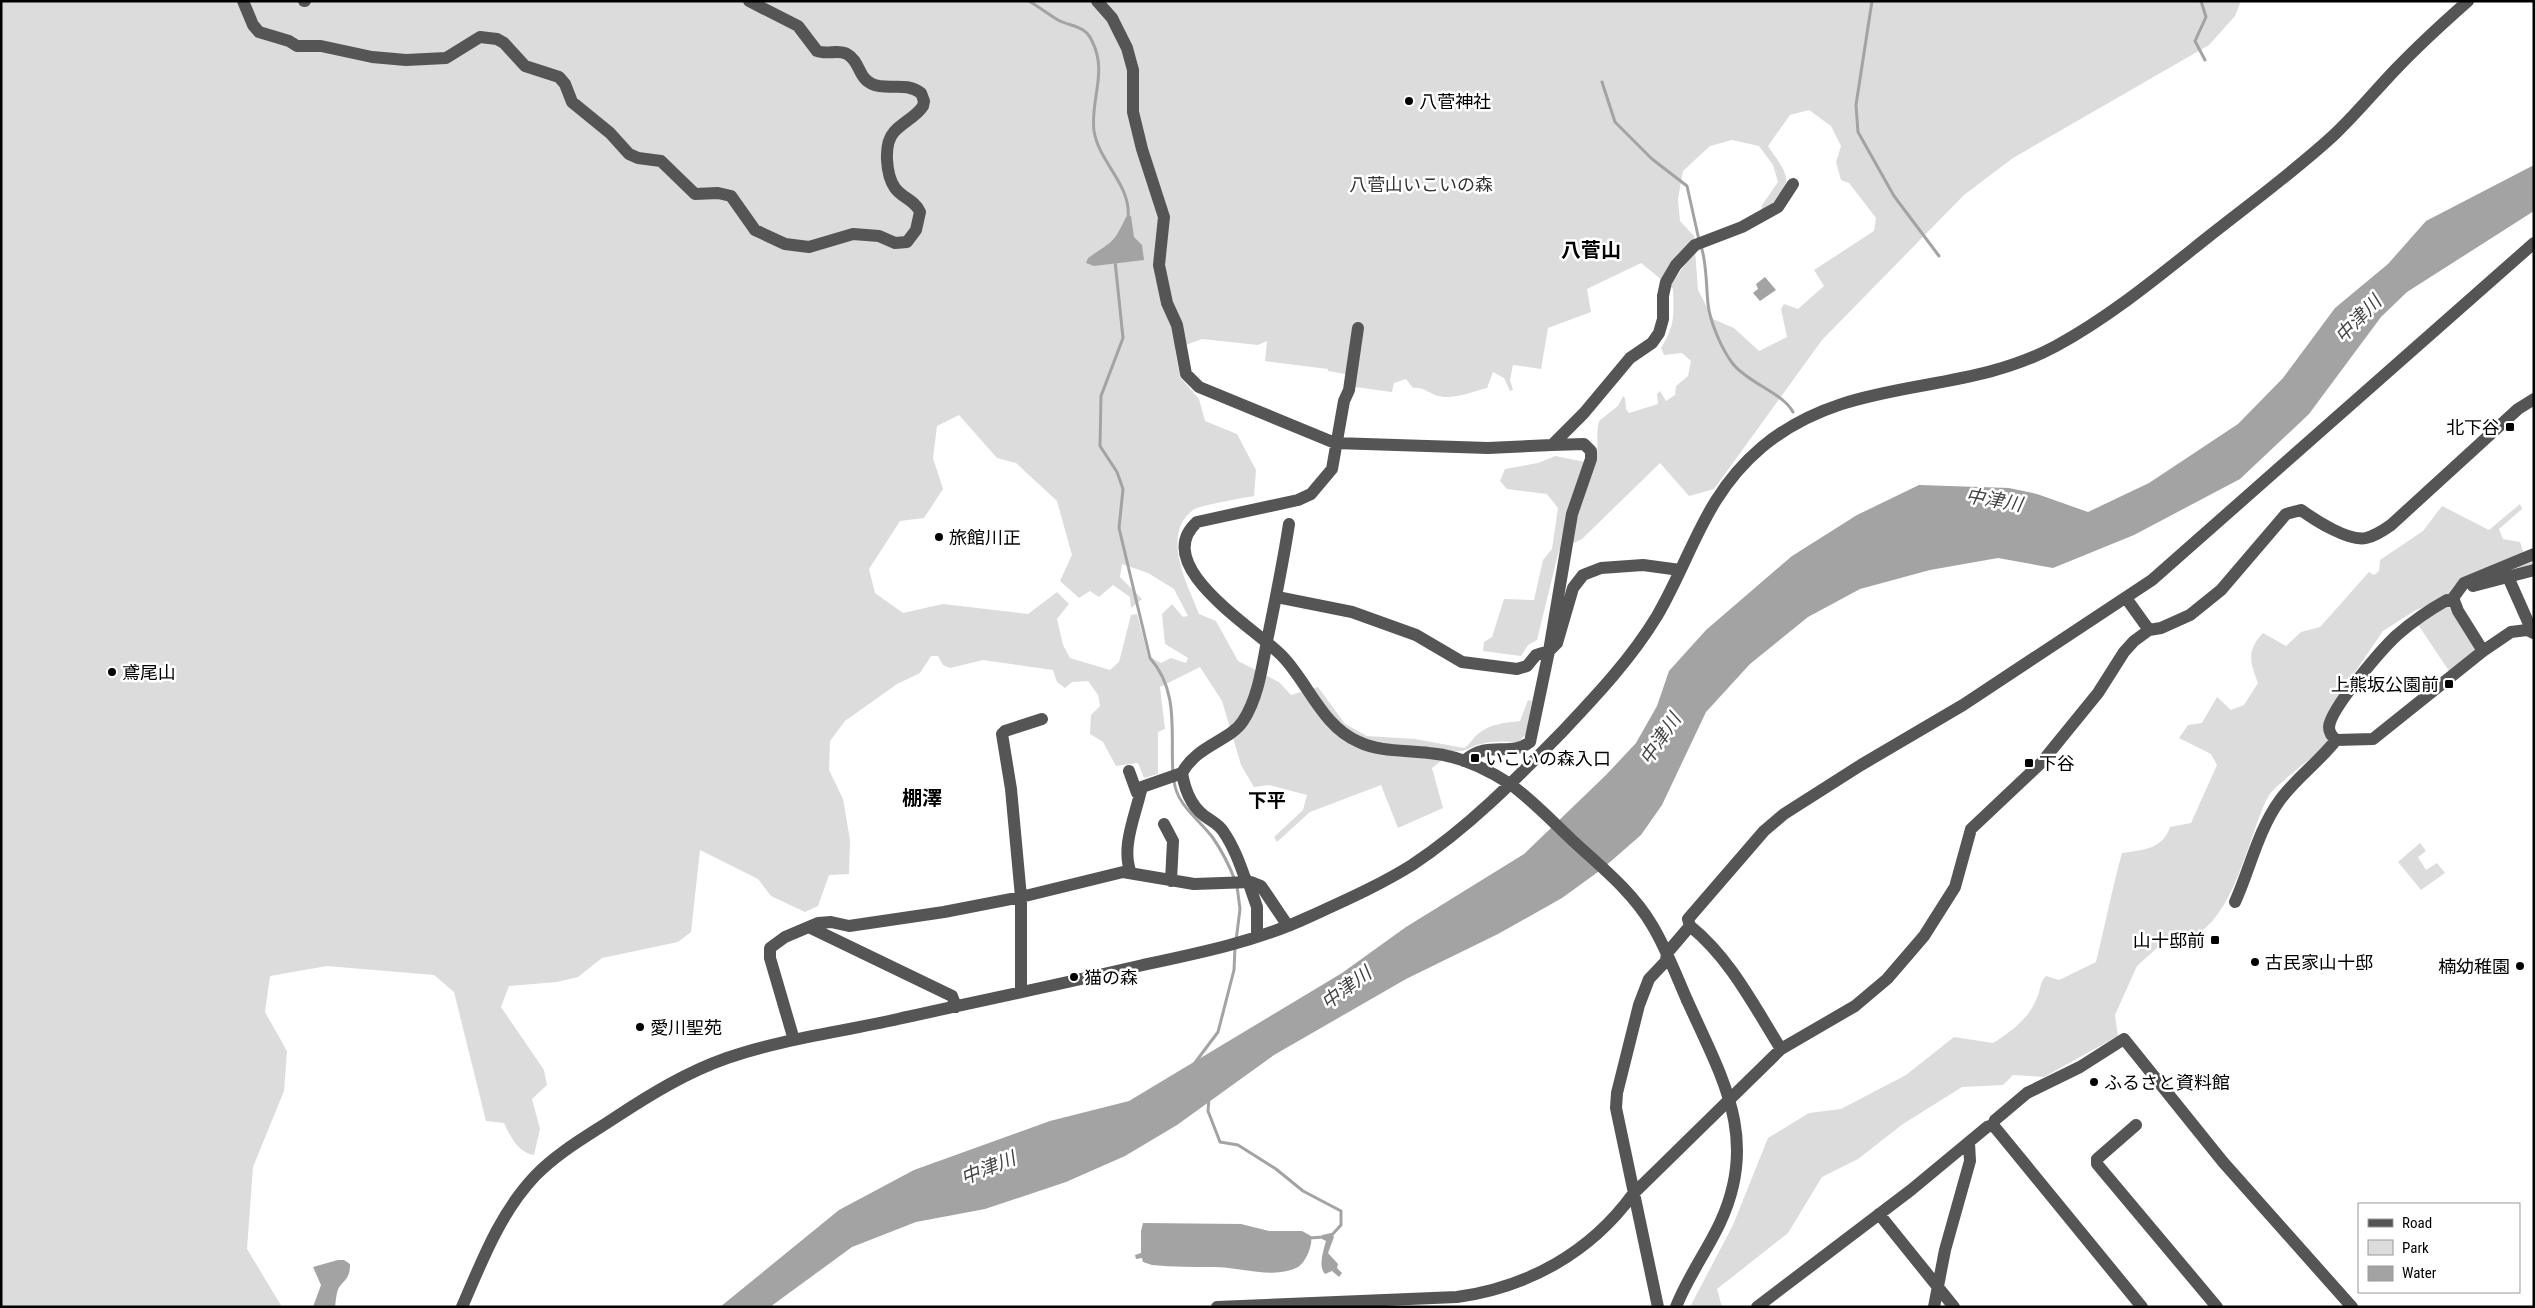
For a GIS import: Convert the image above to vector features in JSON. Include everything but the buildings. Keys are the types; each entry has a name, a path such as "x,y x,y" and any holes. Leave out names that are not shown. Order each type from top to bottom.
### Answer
{"street":[{"path":"243,1 259,32 289,41 297,46 321,46 372,57 406,60 446,58 480,37 497,39 504,43 525,66 559,77 565,84 572,102 610,132 629,154 638,158 661,161 695,194 732,196 755,230 761,234 785,244 804,246 853,234 879,236 895,243 907,242 916,230 920,212 915,204 894,186 889,169 888,152 892,134 923,106 924,101 921,93 904,86 869,83 864,80 857,64 849,55 816,51 798,26 749,1"},
{"path":"1097,1 1112,18 1127,48 1133,70 1133,112 1142,149 1164,218 1159,265 1167,303 1177,324 1186,374 1199,387 1335,443 1488,448 1584,444 1591,451 1591,459 1572,514 1549,651 1530,742 1521,749 1481,749 1474,752 1464,761"},
{"path":"462,1307 495,1233 513,1205 537,1174 565,1151 628,1109 694,1072 730,1057 794,1040 1021,992 1233,944 1288,926 1376,886 1417,862 1475,818 1578,715 1622,664 1659,613 1709,510 1735,473 1761,448 1791,426 1823,409 1863,396 1987,374 2017,365 2048,351 2102,319 2295,168 2336,132 2412,52 2468,1"},
{"path":"1552,445 1584,412 1630,358 1652,343 1659,333 1663,319 1663,296 1666,282 1676,265 1695,245 1742,227 1778,207 1793,184"},
{"path":"1781,1049 1726,963 1702,935 1690,926 1688,919 1764,831 1784,814 1861,765 1963,705 2152,580 2534,243"},
{"path":"1358,328 1349,390 1344,401 1335,443 1336,456 1332,469 1312,494 1282,505 1197,522 1186,537 1185,552 1188,563 1205,591 1268,641 1286,659 1325,714 1343,733 1359,742 1377,747 1430,753 1464,761 1510,784 1632,897 1652,924 1667,953 1726,1088 1734,1112 1738,1141 1738,1166 1733,1189 1720,1222 1676,1307"},
{"path":"1216,1307 1457,1297 1489,1292 1537,1275 1573,1254 1596,1235 1633,1194 1781,1049 1856,1006 1876,990 1901,964 1924,936 1955,887 1971,829 2041,763 2098,693 2124,652 2134,640 2149,630 2161,628 2183,618 2221,590 2286,514 2301,510 2335,530 2360,538 2368,538 2386,529 2518,409 2533,402"},
{"path":"1131,873 1128,866 1127,844 1142,787 1175,775 1210,744 1242,723 1258,685 1278,597 1289,524"},
{"path":"2454,600 2464,582 2534,554"},
{"path":"1278,597 1352,612 1416,635 1462,662 1517,669 1527,666 1536,655 1549,651 1557,644 1572,588 1583,575 1602,568 1644,565 1680,570"},
{"path":"2336,740 2329,733 2329,726 2336,710 2356,682 2396,636 2432,608 2447,600 2454,600 2478,584 2534,570"},
{"path":"2508,577 2533,633"},
{"path":"2126,598 2149,630"},
{"path":"2454,600 2483,651"},
{"path":"2235,902 2246,879 2251,856 2280,800 2336,740 2373,739 2483,651 2511,632 2520,629 2533,633"},
{"path":"1021,992 1021,897 1011,789 1002,734 1005,730 1042,719"},
{"path":"1129,770 1137,793 1140,794"},
{"path":"1175,775 1193,804 1215,822 1230,842 1258,914 1257,937"},
{"path":"1164,824 1173,842 1171,881"},
{"path":"794,1040 770,958 770,948 785,936 811,928 818,923 831,922 850,926 944,912 1021,897 1124,872 1194,884 1246,881 1261,886 1288,926"},
{"path":"1658,1307 1616,1108 1617,1093 1639,1005 1649,979 1666,961 1667,953 1690,926"},
{"path":"811,928 952,996 956,1006"},
{"path":"1757,1307 1993,1125 1995,1120 2027,1093 2080,1067 2124,1039 2223,1162 2346,1305"},
{"path":"1993,1125 2142,1307"},
{"path":"2136,1126 2097,1159 2098,1164 2217,1307"},
{"path":"1934,1307 1956,1204 1970,1161 1969,1142"},
{"path":"1879,1214 1954,1307"}],"green space":[{"name":"八菅山いこいの森","path":"1,1 2241,1 2235,16 2209,45 2013,158 1964,195 1822,340 1714,489 1689,496 1660,463 1582,539 1559,550 1537,640 1528,645 1521,656 1483,651 1484,642 1492,637 1504,599 1534,600 1543,560 1552,549 1558,508 1547,494 1507,489 1500,481 1505,469 1538,463 1555,456 1595,464 1599,421 1618,406 1623,396 1629,413 1658,404 1657,394 1660,391 1666,401 1675,395 1676,386 1688,376 1691,361 1682,353 1664,355 1661,348 1673,320 1673,289 1670,286 1687,262 1662,280 1641,263 1587,289 1591,312 1548,328 1541,369 1513,365 1510,380 1513,390 1510,391 1504,378 1493,372 1487,388 1468,394 1448,397 1441,397 1422,389 1413,388 1406,379 1394,383 1392,392 1355,387 1356,376 1328,371 1328,369 1265,361 1267,341 1258,345 1202,339 1175,349 1180,377 1199,399 1205,421 1237,434 1256,470 1254,496 1197,508 1183,520 1178,533 1177,546 1180,560 1199,614 1216,621 1238,661 1279,682 1291,695 1318,687 1345,724 1367,736 1415,739 1464,748 1483,730 1498,724 1520,721 1528,700 1532,701 1526,734 1518,743 1490,742 1462,751 1454,751 1432,768 1443,808 1398,828 1381,785 1310,812 1277,842 1274,837 1303,810 1307,795 1269,785 1254,787 1241,765 1222,701 1200,667 1160,687 1165,729 1158,732 1158,774 1144,778 1138,763 1116,766 1103,742 1090,734 1091,715 1100,706 1098,695 1088,681 1072,682 1065,688 1057,682 1053,670 983,660 950,668 943,665 938,656 931,656 920,673 897,684 845,721 830,741 829,770 843,799 850,840 849,874 829,875 818,906 805,912 771,896 758,879 700,850 691,932 678,942 602,958 578,977 557,982 509,986 501,1007 544,1070 547,1085 532,1099 540,1129 534,1155 528,1154 519,1147 504,1123 486,1121 454,992 434,975 327,966 270,976 265,1012 287,1051 284,1091 253,1167 247,1249 282,1307 1,1307","holes":["1809,110 1831,126 1841,146 1836,162 1841,180 1849,183 1876,218 1874,231 1814,270 1824,286 1798,309 1784,304 1781,309 1787,337 1759,351 1734,328 1713,319 1698,290 1694,236 1680,221 1678,199 1683,171 1710,146 1732,140 1759,146 1773,165 1778,182 1762,205 1761,210 1778,198 1786,183 1783,169 1768,146 1790,115","959,415 997,458 1016,463 1057,501 1072,555 1060,581 1079,598 1090,591 1099,597 1113,585 1130,597 1131,608 1142,599 1120,577 1122,564 1148,573 1174,589 1188,616 1183,617 1172,604 1162,614 1165,644 1188,658 1186,663 1171,658 1161,663 1148,656 1137,614 1131,615 1119,662 1110,670 1070,658 1063,645 1057,619 1069,604 1057,592 1028,614 943,604 903,613 875,593 869,569 900,521 924,518 943,489 933,458 937,426"]},
{"path":"2520,504 2522,509 2499,529 2503,539 2520,542 2524,554 2534,558 2534,566 2505,575 2491,568 2469,575 2453,587 2445,602 2440,601 2416,610 2383,631 2329,710 2335,739 2288,777 2268,797 2243,863 2221,910 2206,927 2189,938 2167,939 2137,966 2115,1015 2118,1036 2044,1077 2013,1075 2003,1085 1962,1087 1903,1124 1858,1159 1822,1177 1788,1233 1717,1289 1722,1307 1690,1307 1733,1225 1768,1138 1809,1113 1841,1109 1906,1075 1954,1037 1993,1043 2013,1029 2029,1012 2034,1005 2041,984 2046,976 2059,980 2096,962 2122,853 2151,847 2162,840 2170,827 2191,823 2217,765 2211,754 2179,738 2188,725 2202,723 2217,697 2231,710 2244,705 2258,683 2251,657 2254,645 2263,633 2286,646 2301,632 2320,627 2369,572 2374,575 2379,571 2380,560 2423,531 2442,506 2489,530"},
{"path":"2448,606 2475,645 2475,651 2449,671 2417,623"},
{"path":"2420,843 2426,851 2418,857 2426,870 2437,863 2445,873 2421,890 2398,862"}],"water":[{"name":"中津川","path":"2534,165 2534,211 2407,292 2381,317 2309,414 2240,479 2134,535 2053,568 1998,558 1930,570 1860,589 1808,617 1750,664 1706,712 1662,805 1641,835 1602,869 1562,898 1498,934 1406,979 1274,1055 1177,1125 1125,1156 1066,1182 985,1209 916,1222 852,1247 770,1307 720,1307 839,1210 914,1170 1050,1121 1129,1101 1342,973 1406,927 1524,854 1606,775 1636,743 1657,706 1669,671 1706,630 1792,556 1857,515 1919,485 2009,488 2037,494 2088,512 2149,483 2238,424 2283,378 2335,308 2388,264 2426,221"},
{"path":"1131,216 1134,237 1142,245 1144,260 1094,266 1086,263 1088,258 1115,238 1126,217"},
{"path":"1765,277 1776,290 1760,301 1753,293 1758,289 1756,284"},
{"path":"1143,1223 1241,1224 1269,1231 1302,1231 1311,1236 1311,1244 1306,1258 1300,1266 1286,1271 1266,1273 1224,1267 1152,1265 1143,1262 1142,1258 1136,1259 1135,1255 1141,1253"},
{"path":"1331,1233 1334,1237 1328,1253 1338,1264 1337,1268 1342,1273 1339,1277 1332,1271 1325,1274 1322,1267 1326,1241 1322,1239 1322,1235"},
{"path":"344,1260 350,1264 350,1268 348,1276 340,1286 336,1296 335,1307 313,1307 321,1285 313,1267"}],"waterway":[{"path":"1029,1 1058,20 1082,29 1089,36 1097,52 1099,75 1094,108 1094,131 1097,143 1125,195 1128,219"},
{"path":"1872,1 1856,105 1858,132 1894,196 1939,256"},
{"path":"2201,1 2206,17 2195,41 2205,60"},
{"path":"1602,82 1615,122 1652,159 1687,186 1699,240"},
{"path":"1701,246 1709,311 1717,336 1725,351 1739,371 1782,399 1793,412"},
{"path":"1115,261 1123,338 1101,396 1100,446 1117,472 1123,489 1119,528 1150,658 1166,685 1170,699 1173,774"},
{"path":"1174,780 1179,797 1189,812 1213,838 1235,880"},
{"path":"1236,941 1240,909 1237,886"},
{"path":"1194,1064 1218,1032 1234,970 1235,947"},
{"path":"1209,1098 1208,1111 1220,1142 1238,1145 1276,1169 1303,1191 1341,1211 1341,1225 1330,1237"},
{"path":"1309,1238 1324,1237"}],"place":[{"name":"八菅神社","path":"1409,101"},
{"name":"北下谷","path":"2510,427"},
{"name":"旅館川正","path":"939,537"},
{"name":"鳶尾山","path":"112,672"},
{"name":"上熊坂公園前","path":"2449,684"},
{"name":"いこいの森入口","path":"1475,758"},
{"name":"下谷","path":"2029,763"},
{"name":"山十邸前","path":"2215,940"},
{"name":"古民家山十邸","path":"2255,962"},
{"name":"楠幼稚園","path":"2520,966"},
{"name":"猫の森","path":"1074,977"},
{"name":"愛川聖苑","path":"640,1027"},
{"name":"ふるさと資料館","path":"2094,1082"}],"district":[{"name":"八菅山","path":"1591,250"},
{"name":"棚澤","path":"922,798"},
{"name":"下平","path":"1267,800"}]}
